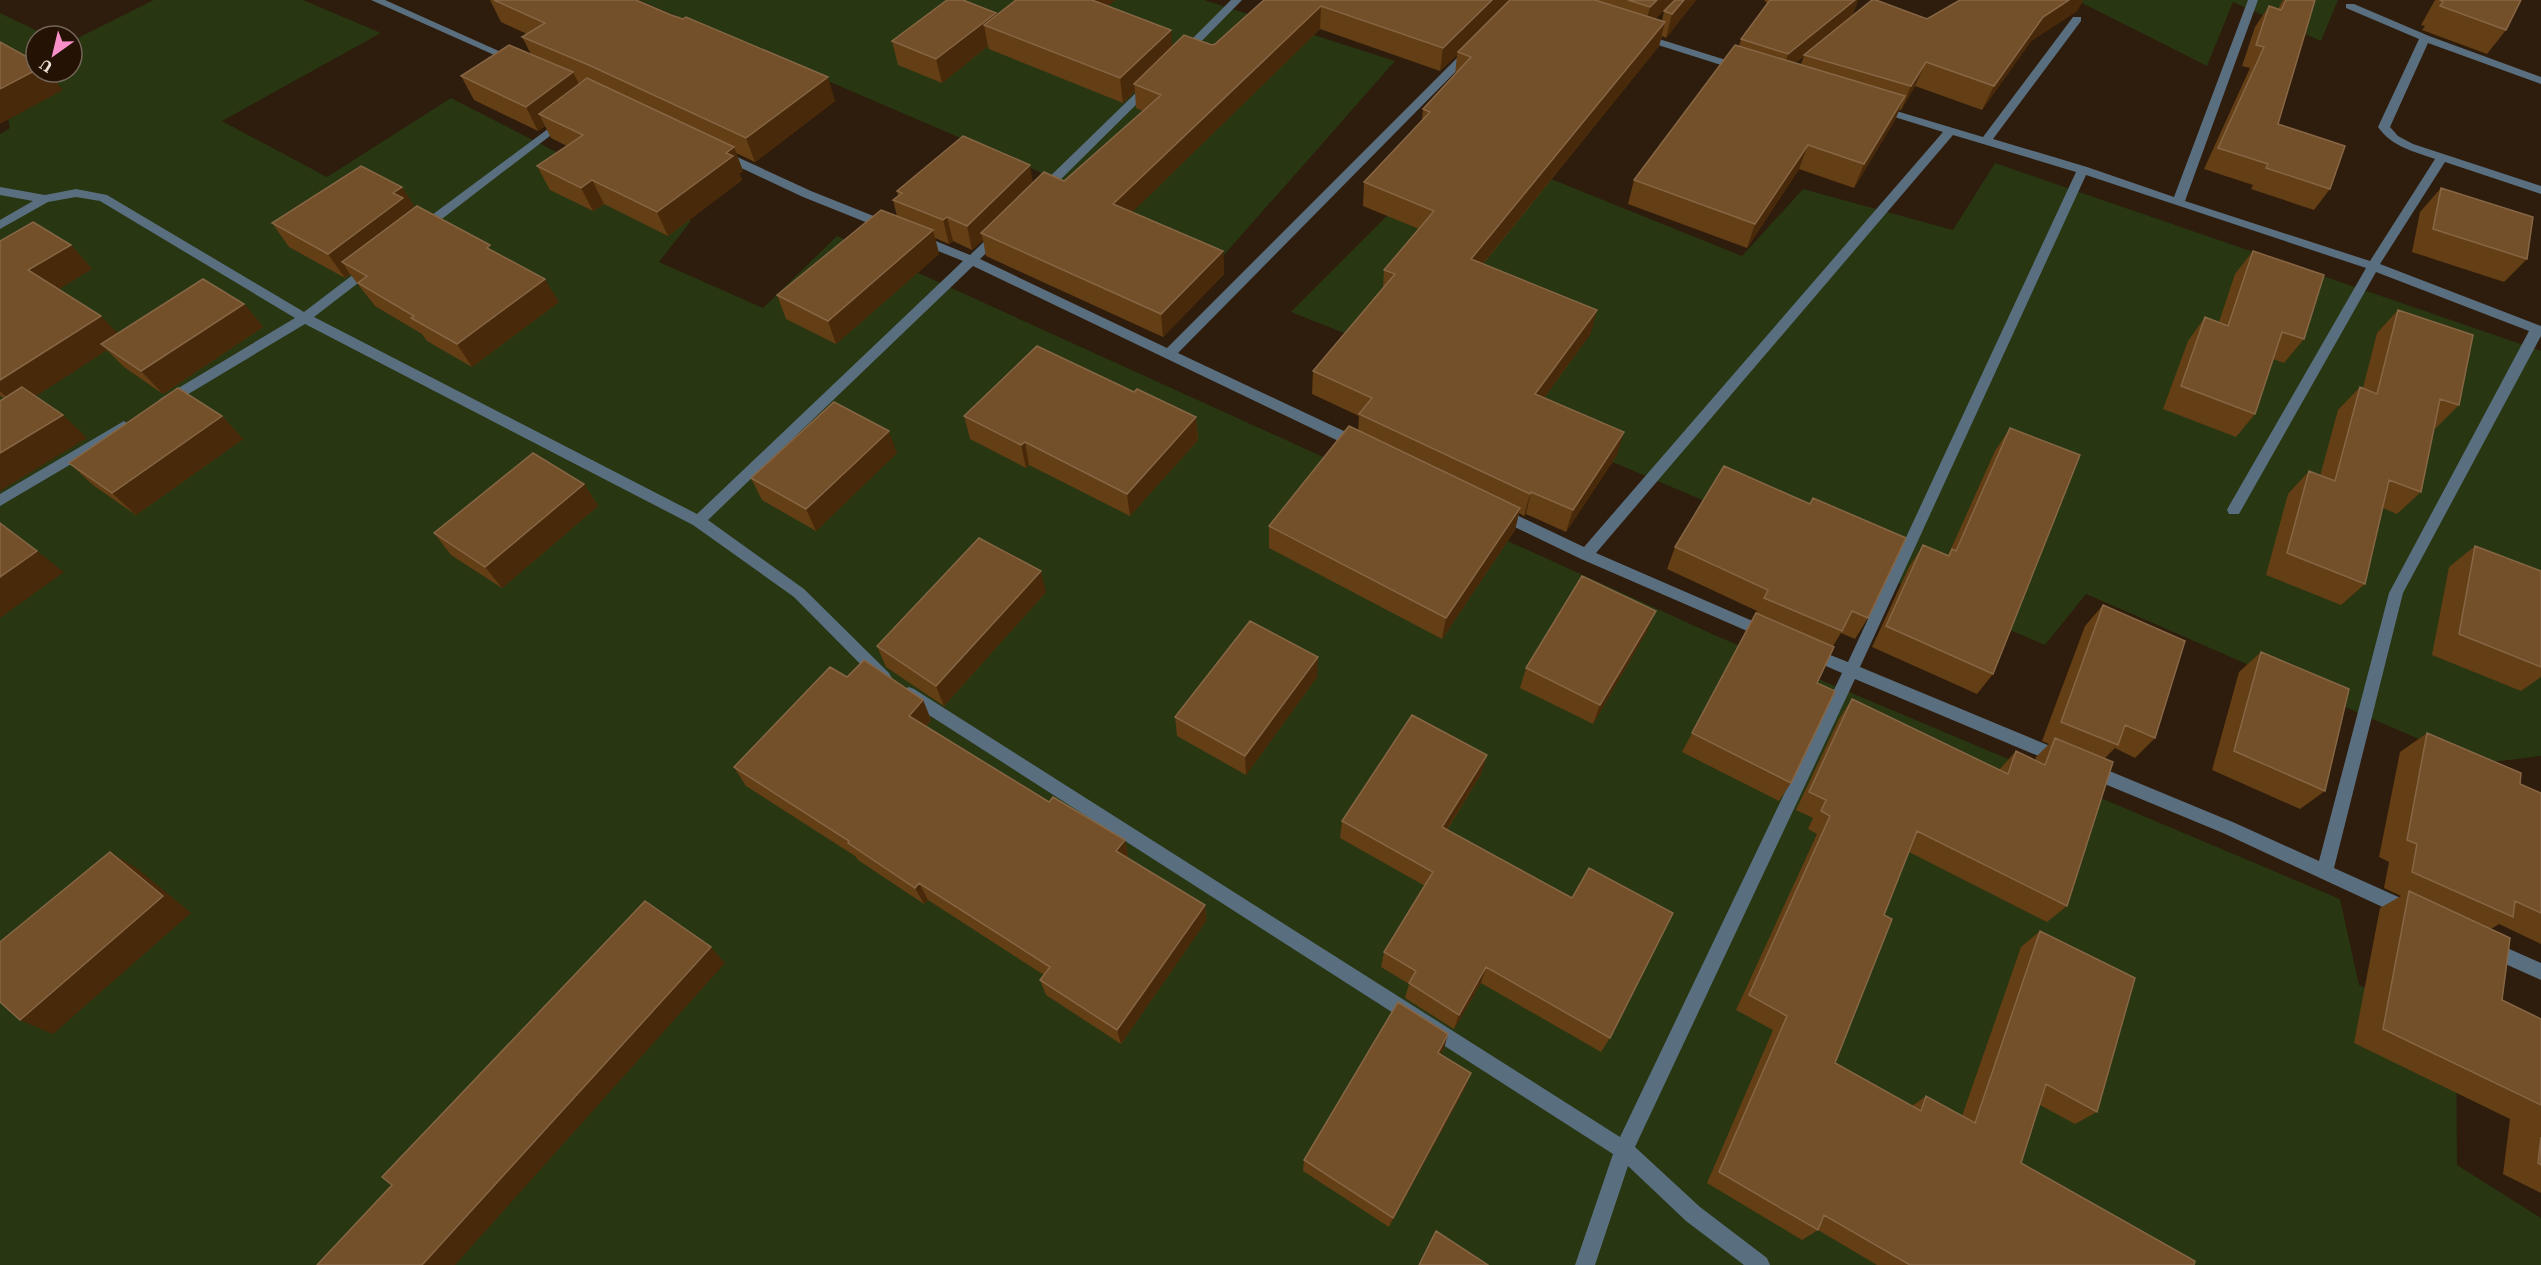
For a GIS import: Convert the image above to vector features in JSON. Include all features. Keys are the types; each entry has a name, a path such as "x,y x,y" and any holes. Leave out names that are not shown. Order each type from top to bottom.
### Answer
{"street":[{"path":"376,0 525,64"},
{"path":"1178,59 1237,0"},
{"path":"2178,204 2253,0"},
{"path":"2350,6 2425,38 2541,80"},
{"path":"1986,141 2078,19"},
{"path":"1625,31 1650,34 1749,70"},
{"path":"2425,38 2384,127 2387,135 2400,142 2541,190"},
{"path":"1170,353 1479,42"},
{"path":"1032,201 1160,76"},
{"path":"1872,107 2083,170 2178,204 2373,266 2539,331 2396,593 2325,871"},
{"path":"409,238 579,108"},
{"path":"1586,555 1951,130"},
{"path":"712,149 807,194 972,260 1170,353 1372,452"},
{"path":"2234,510 2373,266 2442,157"},
{"path":"1585,1265 1624,1150 1851,671 2083,170"},
{"path":"0,191 45,199"},
{"path":"0,225 45,199 76,193 103,198 305,318 698,521 799,593 885,679 1624,1150 1693,1214 1760,1265"},
{"path":"698,521 1006,227"},
{"path":"155,408 305,318 380,260"},
{"path":"0,501 135,420"},
{"path":"1490,508 1586,555 1777,638"},
{"path":"1798,648 2229,828 2422,916"},
{"path":"2476,942 2541,972"}],"green space":[{"path":"154,0 303,0 381,33 222,121 327,177 451,98 691,221 659,262 763,308 837,236 1719,637 2340,899 2359,985 2456,1031 2457,1165 2541,1218 2541,1265 0,1265 0,134 10,128 0,81 0,13 24,24 24,84 84,84 84,35"},
{"path":"639,0 1204,0 1395,61 1210,271 1098,197"},
{"path":"2076,0 2338,0 2321,41 2233,2 2207,66"},
{"path":"1561,42 1551,179 1742,256 1803,189 1953,230 1995,163 2541,351 2541,756 2476,764 2086,594 2045,645 1511,419 1589,337 1538,302 1430,367 1291,312"}],"building":[{"path":"494,0 636,0 671,15 683,19 686,17 828,77 746,138 591,66 522,37 545,23"},
{"path":"947,0 963,0 996,13 936,59 892,41"},
{"path":"1016,0 1092,0 1171,30 1120,78 984,25"},
{"path":"1264,0 1492,0 1443,48 1321,6 1113,204 1223,251 1161,314 981,233 1044,172 1064,181 1161,95 1134,84 1184,35 1215,44"},
{"path":"1510,0 1595,0 1665,22 1471,259 1597,310 1535,394 1624,432 1573,510 1531,492 1530,494 1359,414 1372,398 1313,371 1395,274 1384,270 1434,211 1364,182 1430,112 1423,109 1471,57 1458,52"},
{"path":"1628,0 1657,0 1650,7"},
{"path":"1675,0 1684,0 1672,14 1664,11"},
{"path":"1770,0 1855,0 1788,54 1741,39"},
{"path":"1872,0 1927,19 1960,0 2069,0 2043,17 1994,86 1926,62 1911,86 1804,55"},
{"path":"2286,0 2315,0 2278,124 2345,146 2330,189 2266,168 2268,164 2218,148 2264,47 2256,45 2269,6 2281,10"},
{"path":"2440,0 2521,0 2506,30 2440,6 2443,2"},
{"path":"0,42 24,55 24,76 0,89"},
{"path":"509,45 573,72 526,107 461,76"},
{"path":"1735,45 1905,96 1864,164 1808,145 1755,224 1634,180"},
{"path":"587,78 734,147 726,153 733,156 657,212 592,180 581,188 537,166 583,135 539,114"},
{"path":"963,136 1030,165 967,226 947,217 943,220 893,200 902,193 897,191"},
{"path":"361,166 402,187 393,193 403,198 328,254 272,223"},
{"path":"2441,188 2533,217 2527,259 2433,229"},
{"path":"417,206 490,245 487,248 545,279 457,344 411,318 414,316 358,283 367,276 342,262"},
{"path":"881,210 933,230 828,321 777,295"},
{"path":"33,222 71,245 28,270 101,316 0,380 0,241"},
{"path":"2253,251 2324,275 2304,339 2282,332 2255,414 2181,386 2205,317 2228,326"},
{"path":"203,279 244,304 141,371 101,344"},
{"path":"2398,310 2473,335 2459,405 2440,399 2421,492 2389,480 2365,584 2287,553 2309,471 2335,481 2360,387 2377,394"},
{"path":"1037,346 1134,392 1137,389 1196,417 1127,494 1025,442 1021,445 964,416"},
{"path":"22,387 63,415 0,453 0,401"},
{"path":"178,388 222,416 112,493 69,463"},
{"path":"834,402 889,431 806,509 751,478"},
{"path":"1349,426 1520,508 1446,618 1269,526"},
{"path":"2010,428 2080,455 1993,674 1886,626 1923,545 1949,556 1952,549 1956,551"},
{"path":"533,453 584,484 485,567 434,533"},
{"path":"1724,466 1810,504 1813,498 1906,538 1868,618 1852,611 1842,631 1764,598 1768,590 1675,547"},
{"path":"0,523 37,551 0,577"},
{"path":"979,538 1041,571 936,686 877,646"},
{"path":"2475,546 2541,571 2541,667 2459,634"},
{"path":"1582,576 1656,611 1600,705 1526,668"},
{"path":"2103,605 2185,641 2155,738 2125,725 2118,745 2061,722"},
{"path":"1756,613 1834,647 1817,683 1835,691 1791,783 1692,733"},
{"path":"1250,621 1318,657 1245,756 1175,717"},
{"path":"2261,652 2349,689 2325,791 2234,751"},
{"path":"864,660 923,700 909,716 1049,802 1053,797 1125,840 1116,851 1205,905 1117,1030 1040,980 1050,967 919,883 915,888 848,843 849,841 734,767 830,667 847,677"},
{"path":"1852,699 2008,774 2016,751 2045,765 2055,738 2113,762 2067,906 1917,831 1884,915 1892,919 1835,1063 1921,1111 1926,1096 1975,1123 2040,931 2135,978 2097,1112 2046,1084 2021,1163 2195,1261 2194,1265 1910,1265 1824,1215 1818,1230 1719,1172 1787,1016 1749,995 1830,816 1821,811 1826,800 1809,792"},
{"path":"1412,715 1487,755 1442,827 1572,898 1589,868 1673,913 1610,1038 1486,967 1459,1015 1409,983 1416,971 1384,952 1433,872 1342,821"},
{"path":"2427,733 2521,773 2520,784 2541,793 2541,913 2515,901 2513,917 2412,872 2417,844 2407,840"},
{"path":"110,852 163,896 20,1020 0,1002 0,942"},
{"path":"2409,891 2510,938 2502,1000 2541,1019 2541,1105 2383,1029"},
{"path":"645,901 711,947 422,1265 317,1265 392,1185 382,1177"},
{"path":"1398,1002 1448,1034 1438,1053 1471,1073 1393,1218 1304,1160"},
{"path":"2541,1137 2541,1165 2538,1163"},
{"path":"1436,1231 1488,1265 1419,1265"}]}
